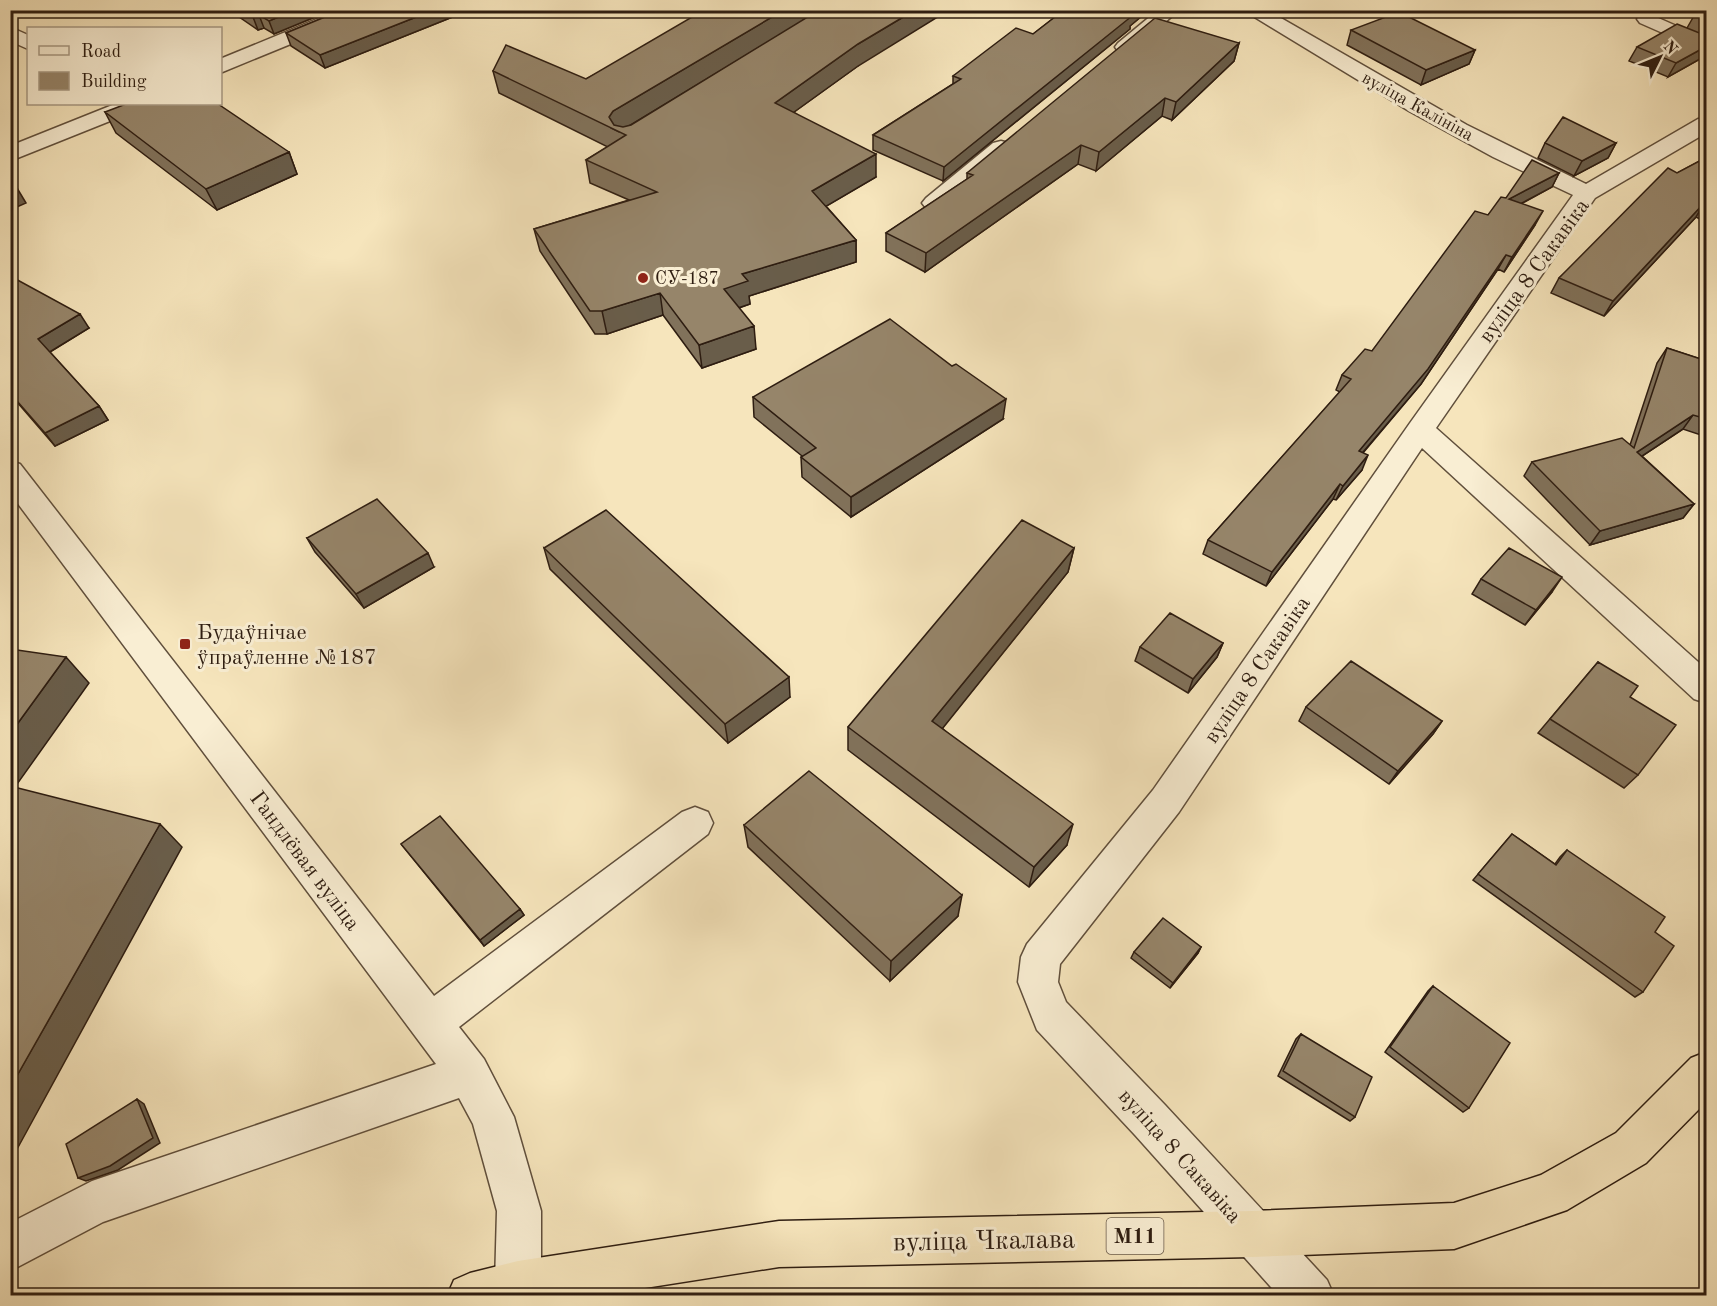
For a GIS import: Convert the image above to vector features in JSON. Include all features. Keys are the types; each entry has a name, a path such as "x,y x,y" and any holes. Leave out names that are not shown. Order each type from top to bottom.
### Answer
{"highway":[{"name":"вуліца Чкалава","path":"470,1296 518,1284 779,1244 1252,1234 1454,1226 1551,1194 1630,1148 1707,1073"}],"street":[{"path":"222,66 357,10"},
{"path":"1106,62 1170,10"},
{"name":"вуліца Калініна","path":"1252,10 1362,76 1529,167 1587,193"},
{"path":"1647,19 1707,45"},
{"path":"10,33 27,42"},
{"path":"10,154 130,105"},
{"name":"вуліца 8 Сакавіка","path":"1311,1296 1051,1016 1038,982 1041,957 1166,801 1420,430 1587,193 1707,123"},
{"path":"934,202 1016,136"},
{"path":"1420,430 1707,689"},
{"name":"Гандлёвая вуліца","path":"10,471 469,1074 493,1117 519,1211 518,1284"},
{"path":"431,1023 695,823"},
{"path":"10,1248 92,1203 469,1074"}],"building":[{"path":"243,10 295,10 269,21 259,15 253,17"},
{"path":"342,10 434,10 320,55 286,33"},
{"path":"704,10 715,12 718,10 784,10 613,111 609,117 614,125 623,127 631,125 819,10 915,10 858,44 775,103 876,154 812,191 856,240 742,274 748,281 724,289 754,326 699,345 660,293 602,311 590,311 534,229 657,192 586,160 626,135 493,71 506,45 586,79"},
{"path":"1064,10 1135,10 1130,15 1132,16 944,167 873,135 961,79 953,76 1016,28 1033,34"},
{"path":"1707,10 1707,19 1695,14"},
{"path":"1399,12 1475,50 1426,70 1351,30"},
{"path":"1155,18 1239,43 1176,102 1165,98 1099,152 1081,145 926,253 886,233 973,175 967,173"},
{"path":"1677,24 1707,36 1707,46 1676,63 1637,47"},
{"path":"123,105 219,105 289,152 206,189 105,112"},
{"path":"1563,117 1616,143 1582,161 1545,143"},
{"path":"1707,157 1707,202 1613,301 1559,278 1668,168 1677,173"},
{"path":"1532,160 1559,173 1509,199 1543,211 1512,257 1506,255 1428,369 1359,451 1368,455 1343,486 1340,484 1272,572 1208,540 1351,379 1342,375 1365,349 1372,351 1475,211 1488,215 1501,197 1506,198"},
{"path":"10,182 17,188 10,191"},
{"path":"12,277 80,314 38,339 99,406 45,433 10,393 10,278"},
{"path":"890,319 952,366 956,364 1006,399 851,497 801,457 816,448 753,397"},
{"path":"1667,348 1707,361 1707,419 1693,415 1637,452 1694,504 1600,531 1532,462 1622,438 1634,448"},
{"path":"377,499 428,553 356,594 307,538"},
{"path":"606,510 789,677 725,724 544,548"},
{"path":"1022,520 1074,548 932,721 1073,824 1034,867 848,727"},
{"path":"1509,548 1562,577 1536,610 1481,579"},
{"path":"1170,613 1223,643 1193,679 1140,647"},
{"path":"10,649 66,657 10,734"},
{"path":"1351,661 1442,721 1398,771 1306,707"},
{"path":"1598,662 1638,686 1630,697 1676,725 1638,775 1550,719"},
{"path":"809,771 962,895 891,961 744,825"},
{"path":"10,786 160,824 10,1088"},
{"path":"440,816 520,909 480,940 401,844"},
{"path":"1512,834 1556,865 1567,850 1665,917 1655,932 1674,946 1643,992 1478,874"},
{"path":"1163,918 1201,947 1173,983 1134,952"},
{"path":"1433,986 1510,1043 1469,1108 1390,1047"},
{"path":"1301,1034 1372,1077 1355,1117 1283,1071"},
{"path":"137,1099 153,1138 110,1166 78,1178 66,1144"}],"place":[{"name":"СУ-187","path":"643,278"},
{"name":"Будаўнічае ўпраўленне №187","path":"185,644"}]}
